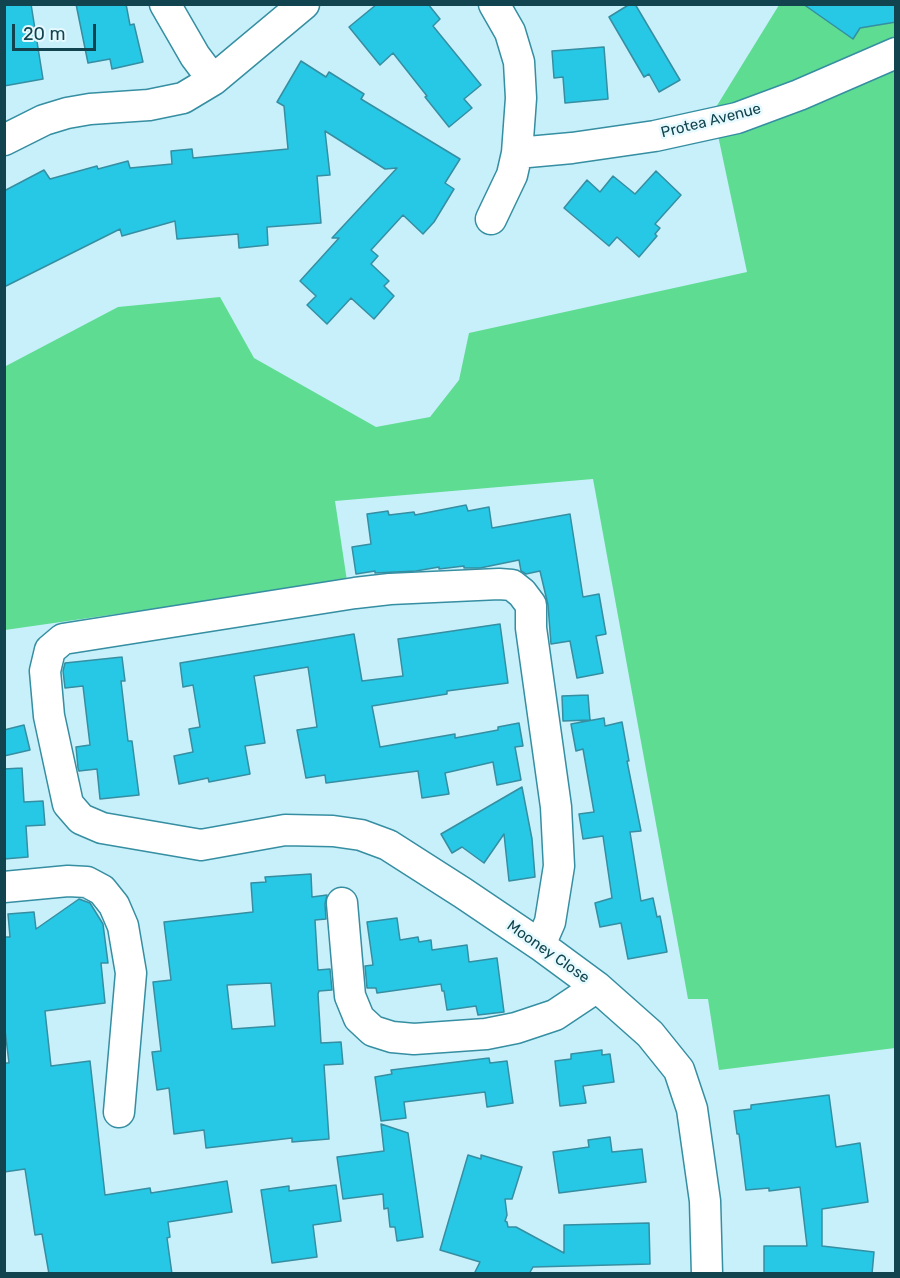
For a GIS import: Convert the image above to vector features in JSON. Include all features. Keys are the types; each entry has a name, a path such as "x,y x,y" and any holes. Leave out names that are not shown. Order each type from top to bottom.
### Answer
{"street":[{"path":"165,4 195,56 213,80"},
{"path":"4,140 44,120 67,113 149,105 183,98 213,80 304,4"},
{"path":"491,219 512,175 517,153 521,98 519,62 510,32 494,4"},
{"name":"Protea Avenue","path":"517,153 655,136 737,118 799,95 896,53"},
{"name":"Mooney Close","path":"540,945 550,922 559,866 556,807 531,628 531,605 512,585 390,589 356,593 63,639 50,650 45,670 49,716 68,804 81,819 102,828 201,845 285,830 333,831 361,835 388,845 540,945 597,987 650,1034 679,1070 692,1109 705,1201 707,1274"},
{"path":"4,887 68,881 87,882 102,890 114,905 123,926 131,974 119,1112"},
{"path":"342,903 350,996 359,1018 373,1031 392,1037 414,1039 486,1034 516,1028 555,1015 597,987"}],"green space":[{"path":"779,5 895,5 895,1048 719,1070 708,999 688,999 593,479 335,501 347,581 5,630 4,367 118,307 220,297 254,358 376,427 430,417 459,380 469,333 747,272 713,112"}],"building":[{"path":"4,4 31,4 43,79 4,86"},
{"path":"76,4 126,4 130,25 134,24 143,62 112,69 110,59 88,63"},
{"path":"377,4 428,4 440,19 433,26 481,85 464,99 472,108 449,127 393,53 380,65 349,27"},
{"path":"630,4 635,4 680,80 659,92 649,74 644,77 609,17"},
{"path":"803,4 896,4 896,22 860,28 853,39"},
{"path":"604,47 608,99 565,103 563,77 554,78 552,51"},
{"path":"301,61 326,77 329,72 364,94 361,99 460,159 445,183 454,189 434,222 423,234 403,215 371,250 378,256 371,264 389,281 384,286 394,296 374,319 351,298 327,324 307,305 316,296 300,281 339,238 332,238 397,168 385,169 325,131 330,175 317,176 321,223 267,227 268,245 239,248 238,234 177,239 175,221 122,236 120,229 4,287 4,191 44,170 50,179 97,166 98,169 128,161 130,168 172,164 171,151 192,149 193,158 288,149 284,106 277,102"},
{"path":"656,171 681,195 655,224 660,228 655,234 657,236 639,257 617,237 609,246 564,208 587,180 600,192 613,176 635,194"},
{"path":"466,505 468,511 489,507 492,528 570,514 583,597 599,594 606,634 596,636 603,673 577,678 570,641 551,644 548,605 540,571 526,574 521,571 519,560 480,568 464,568 464,566 439,569 439,567 416,571 375,573 375,571 356,574 352,547 371,544 367,514 388,511 389,515 414,512 415,515"},
{"path":"500,624 508,683 447,691 447,694 372,706 380,747 455,734 455,738 498,730 498,727 519,723 523,746 515,747 521,780 497,785 493,762 445,773 449,794 422,798 418,771 326,783 325,775 306,778 297,730 317,727 308,667 254,676 265,743 245,746 250,774 209,782 208,778 179,784 174,756 193,752 189,729 200,727 193,685 183,687 180,663 354,634 362,681 403,676 398,639"},
{"path":"122,657 125,681 121,681 128,741 132,741 139,795 100,799 97,769 79,771 78,768 76,747 90,745 83,686 65,688 63,671 65,663"},
{"path":"588,695 590,720 563,721 562,696"},
{"path":"604,718 605,726 622,722 641,831 630,832 641,901 653,898 657,917 660,916 667,952 628,959 621,923 600,927 595,903 612,898 603,836 583,839 579,814 594,812 583,749 576,751 571,724"},
{"path":"24,725 30,750 4,756 4,730"},
{"path":"22,768 24,802 43,801 45,825 26,826 28,857 4,859 4,769"},
{"path":"522,787 532,839 535,877 509,881 504,834 484,863 462,847 452,853 441,834"},
{"path":"311,874 312,897 327,895 326,919 315,920 318,970 330,969 332,990 319,991 318,994 321,1043 341,1042 343,1064 324,1065 329,1139 292,1142 292,1138 206,1148 204,1130 174,1134 169,1088 157,1090 152,1052 161,1051 153,982 171,980 164,922 253,912 251,883 266,882 265,877","holes":["271,983 275,1026 232,1029 227,985"]},
{"path":"79,899 90,903 103,924 108,963 101,963 105,1003 45,1011 51,1066 90,1061 105,1195 150,1188 151,1193 227,1181 232,1212 168,1222 170,1237 167,1238 172,1274 49,1274 42,1234 35,1235 25,1169 4,1172 4,1063 9,1063 4,1022 4,937 10,937 8,914 34,912 36,929"},
{"path":"397,918 400,940 418,937 419,942 431,940 432,950 467,945 469,962 497,958 504,1012 478,1015 476,1006 447,1010 441,984 377,993 376,988 367,988 365,966 373,965 367,922"},
{"path":"602,1050 602,1055 610,1054 614,1082 583,1086 586,1103 560,1106 555,1061 571,1059 571,1054"},
{"path":"489,1058 490,1063 507,1061 513,1103 487,1107 485,1092 404,1102 406,1118 381,1121 375,1077 392,1074 391,1070"},
{"path":"829,1095 836,1147 860,1143 868,1202 822,1209 822,1246 874,1252 872,1274 764,1274 764,1246 807,1246 800,1187 769,1191 769,1188 746,1190 734,1111 751,1109 751,1105"},
{"path":"381,1124 408,1133 423,1237 397,1241 395,1227 390,1227 388,1208 384,1209 383,1194 343,1199 337,1157 384,1151"},
{"path":"610,1137 612,1152 642,1149 646,1182 559,1193 553,1152 589,1147 588,1140"},
{"path":"468,1155 481,1159 481,1155 522,1167 512,1199 505,1199 507,1215 505,1221 508,1227 516,1227 564,1253 564,1225 649,1223 650,1264 533,1267 529,1274 474,1274 480,1262 440,1250"},
{"path":"336,1185 341,1221 313,1225 317,1257 272,1263 261,1190 289,1186 289,1191"}]}
